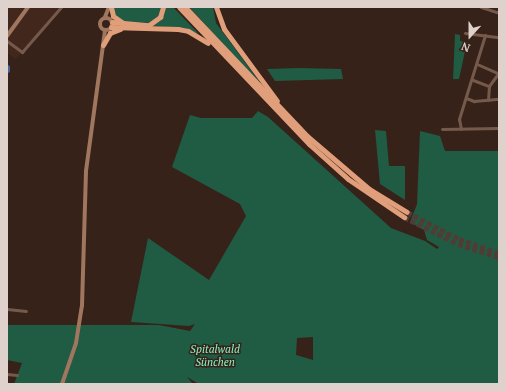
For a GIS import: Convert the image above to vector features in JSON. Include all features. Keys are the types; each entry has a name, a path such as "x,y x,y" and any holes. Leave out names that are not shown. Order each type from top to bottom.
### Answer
{"highway":[{"path":"103,46 113,31 127,26 145,26 154,23 160,17 163,7"},
{"path":"179,7 289,125 330,164 367,193 405,214 368,189 340,166 284,114 185,7"},
{"path":"216,7 224,29 284,114"},
{"path":"109,8 116,19 127,26"},
{"path":"110,21 127,26 188,31 220,52"}],"main road":[{"path":"7,36 28,7"},
{"path":"62,384 76,343 82,306 85,187 103,46 106,30 110,21 109,8"},
{"path":"106,30 100,23 110,21"}],"street":[{"path":"7,41 22,52 62,7"},
{"path":"481,7 499,13"},
{"path":"465,33 499,37"},
{"path":"460,128 459,118 473,80 485,35"},
{"path":"477,64 498,72 489,86 488,100"},
{"path":"473,80 489,86"},
{"path":"466,98 488,100 499,99"},
{"path":"442,129 499,128"},
{"path":"7,309 26,311"},
{"path":"7,374 17,375"}],"shaded area":[{"path":"7,7 60,7 16,59 7,53"}],"green space":[{"path":"112,7 162,7 158,16 150,23 125,22 116,18"},
{"path":"164,7 173,7 199,34 184,28 152,26"},
{"path":"189,7 213,7 216,23 267,92"},
{"path":"455,34 460,35 460,41 467,42 459,79 453,79"},
{"path":"267,69 341,69 343,79 275,81"},
{"name":"Spitalwald Sünchen","path":"258,111 268,117 391,228 425,241 437,249 439,247 427,240 424,230 410,222 417,204 420,131 440,136 445,151 499,151 499,384 199,384 187,377 193,384 14,384 22,363 7,360 7,325 159,325 190,331 195,324 189,326 131,322 148,238 209,280 246,216 240,204 172,167 190,115 201,118 252,118","holes":["313,337 313,360 296,355 297,338"]},
{"path":"375,130 386,131 389,166 405,166 405,200 380,184"}],"tunnel":[{"path":"407,212 459,239 499,253"},
{"path":"404,217 458,244 499,257"}]}
